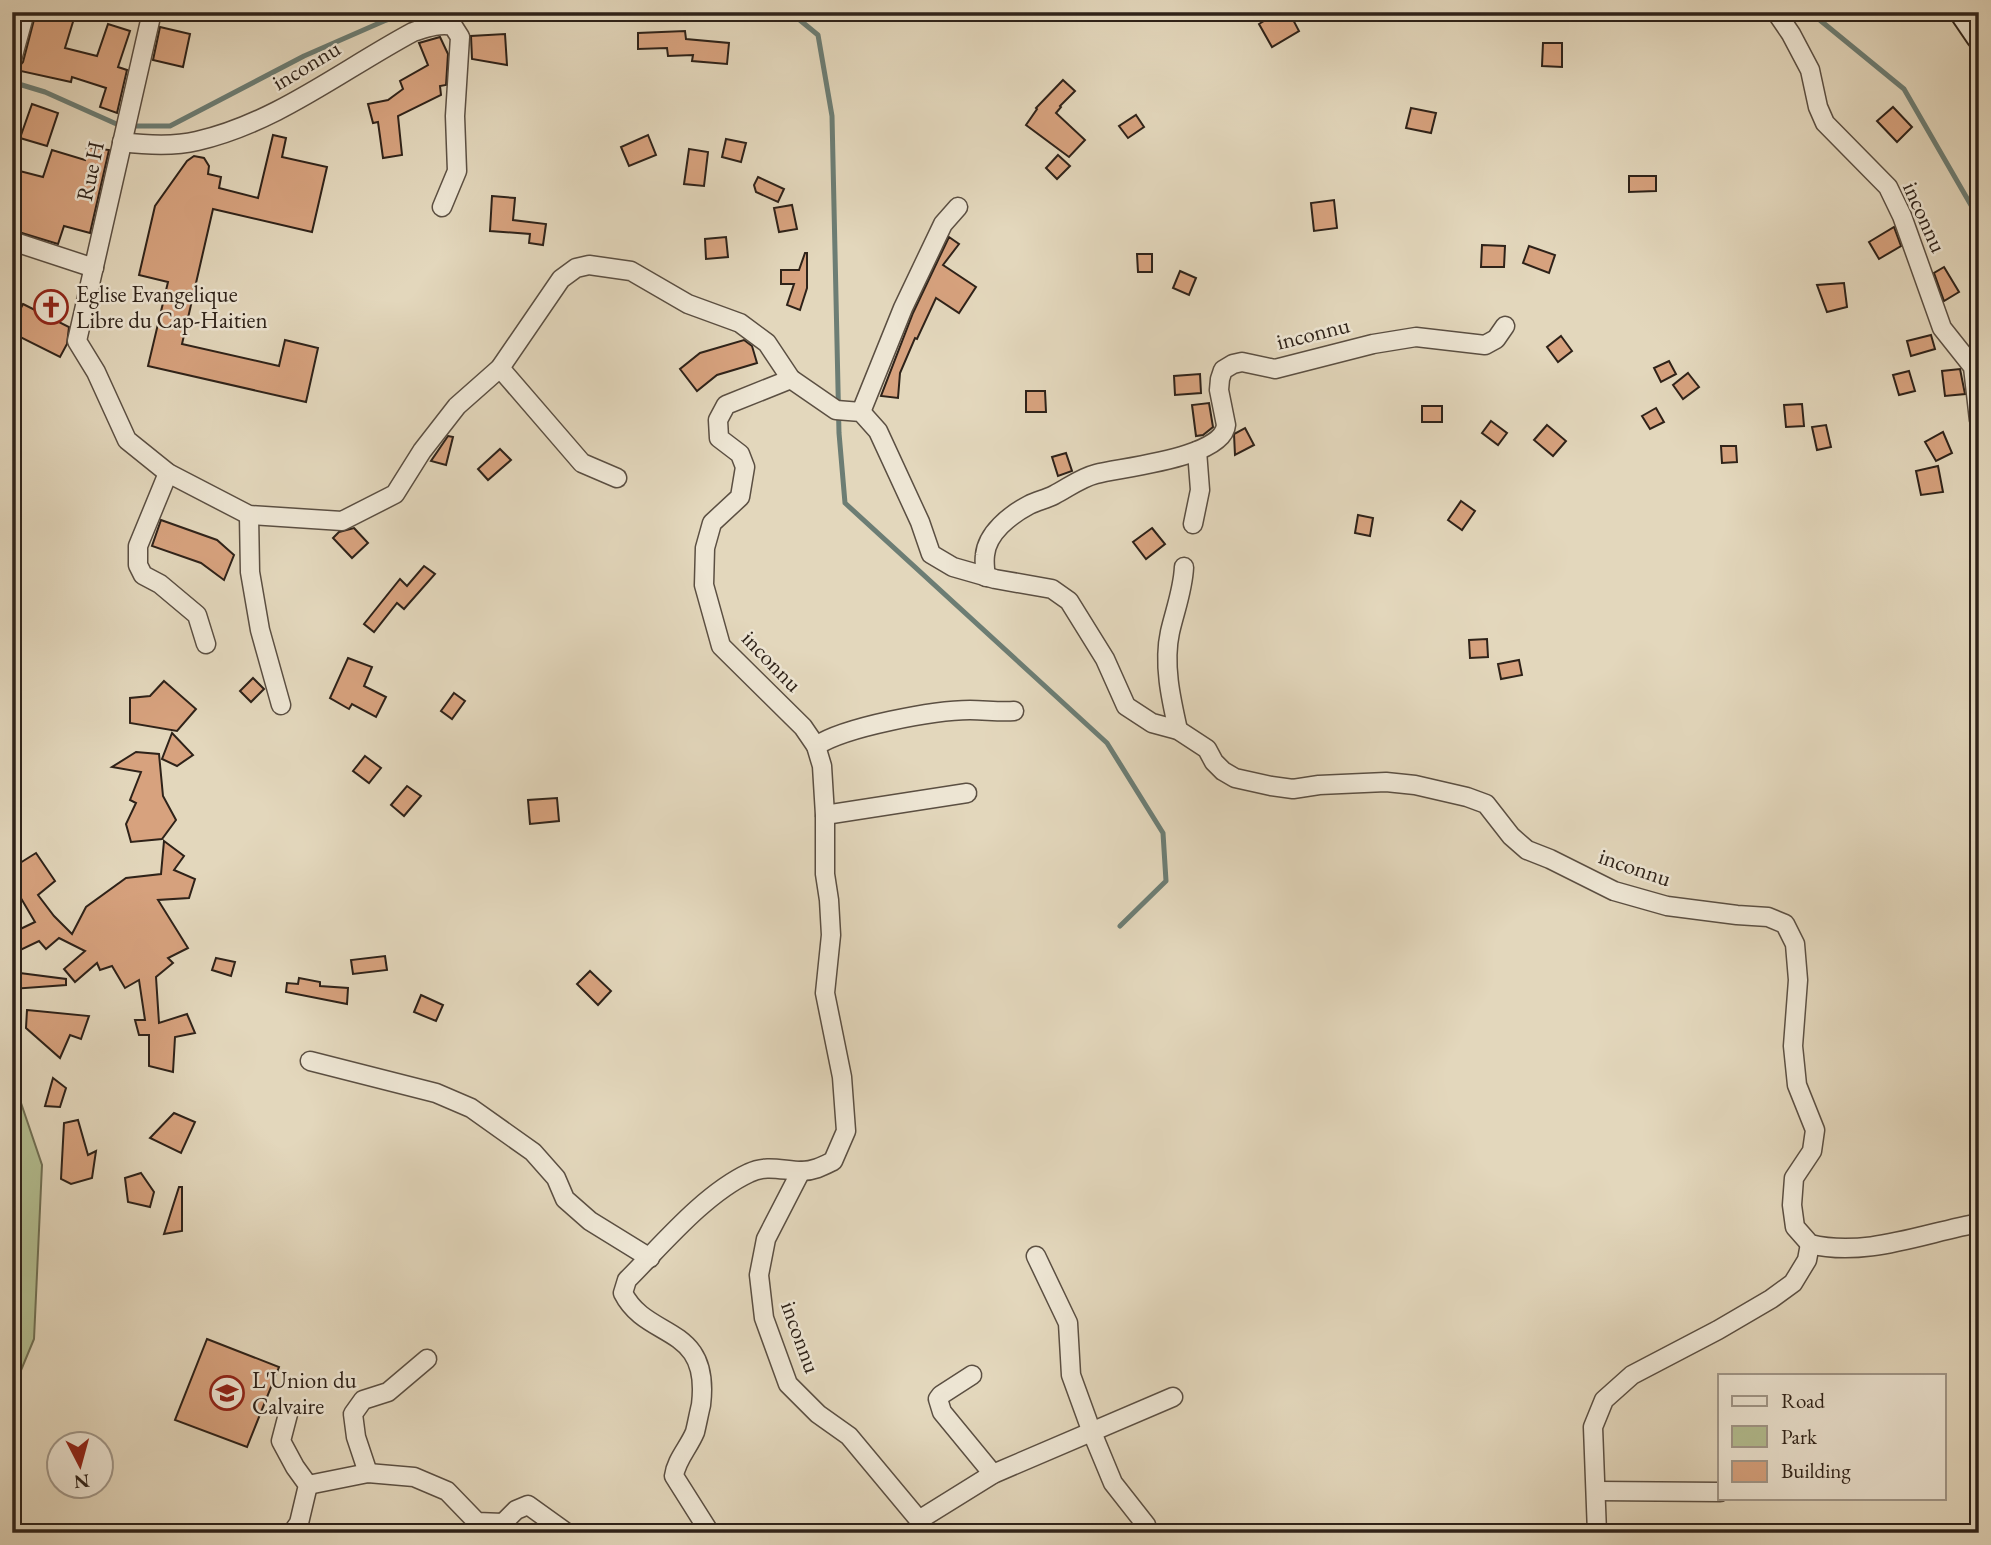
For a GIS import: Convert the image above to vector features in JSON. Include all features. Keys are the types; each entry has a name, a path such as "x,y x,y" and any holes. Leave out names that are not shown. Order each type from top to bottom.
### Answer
{"street":[{"path":"12,60 25,12"},
{"name":"Rue H","path":"152,12 78,341 96,372 127,440 168,473"},
{"name":"inconnu","path":"1776,12 1810,70 1818,107 1825,123 1888,187 1902,216 1942,328 1973,367 1979,420"},
{"path":"1962,12 1979,37"},
{"name":"inconnu","path":"122,142 154,145 194,142 233,131 286,106 413,32 447,24 453,26 460,37 455,116 457,172 442,207"},
{"path":"206,644 197,615 160,584 143,575 138,565 138,546 168,473 249,515 342,521 395,494 422,451 457,406 500,368 561,279 576,268 589,265 631,271 688,304 740,323 767,344 791,379 836,410 859,411 943,224 958,207"},
{"path":"12,241 94,268"},
{"name":"inconnu","path":"986,577 985,554 990,538 1000,525 1028,505 1055,495 1071,484 1096,474 1141,467 1197,450 1219,439 1226,430 1219,390 1220,379 1223,370 1233,364 1242,362 1275,369 1349,349 1416,337 1485,345 1496,339 1505,326"},
{"path":"500,368 582,463 617,478"},
{"name":"inconnu","path":"710,1533 674,1476 694,1432 701,1404 701,1373 691,1348 630,1306 623,1293 628,1280 704,1203 750,1172 776,1167 801,1171 817,1169 833,1161 846,1131 842,1077 825,993 831,934 825,874 822,766 816,746 803,727 721,646 704,585 705,548 712,523 740,497 745,467 740,454 719,438 718,420 726,405 791,379"},
{"name":"inconnu","path":"859,411 878,431 920,522 931,554 953,567 986,577 1052,589 1069,601 1105,659 1126,706 1152,723 1178,730 1207,749 1214,762 1235,778 1293,789 1386,782 1415,785 1467,797 1486,804 1511,836 1527,850 1614,891 1667,906 1768,917 1785,924 1795,944 1798,980 1793,1046 1797,1085 1815,1130 1812,1151 1794,1178 1792,1205 1795,1227 1810,1244"},
{"path":"1193,524 1200,490 1197,450"},
{"path":"249,515 250,572 260,631 281,705"},
{"path":"1178,730 1169,689 1170,635 1183,587 1184,568"},
{"path":"816,746 826,739 894,720 970,710 1014,711"},
{"path":"825,815 967,793"},
{"path":"310,1061 436,1093 471,1108 533,1152 556,1178 565,1199 590,1221 650,1258"},
{"name":"inconnu","path":"801,1171 766,1239 759,1275 764,1318 788,1384 818,1414 849,1436 922,1526 993,1474 1172,1397"},
{"path":"1597,1533 1593,1427 1604,1400 1632,1375 1718,1330 1793,1283 1807,1260 1810,1244 1839,1248 1865,1247 1979,1223"},
{"path":"1035,1256 1068,1323 1071,1376 1091,1430 1113,1483 1146,1525 1148,1533"},
{"path":"368,1473 356,1437 353,1414 363,1401 388,1392 428,1359"},
{"path":"972,1375 941,1395 939,1404 993,1474"},
{"path":"288,1414 281,1441 308,1485 299,1523 292,1533"},
{"path":"308,1485 368,1473 414,1477 447,1491 477,1522 504,1528 516,1510 528,1505 567,1533"},
{"path":"1597,1491 1718,1492"}],"green space":[{"path":"12,1100 21,1103 42,1165 34,1339 12,1392"}],"building":[{"path":"36,12 76,12 65,48 97,56 108,24 130,31 118,67 127,70 117,113 100,107 106,88 72,77 71,82 16,70 23,62"},
{"path":"1279,12 1289,12 1299,31 1272,47 1259,24"},
{"path":"160,27 190,34 183,67 153,60"},
{"path":"685,31 686,39 729,43 727,64 692,61 693,55 668,56 667,48 638,49 638,33"},
{"path":"505,34 507,65 472,59 471,36"},
{"path":"440,37 448,54 446,85 440,86 441,95 398,116 402,155 383,158 378,122 373,123 368,104 388,100 403,89 400,81 428,65 419,43"},
{"path":"1543,43 1562,43 1562,67 1542,66"},
{"path":"1063,80 1075,91 1056,113 1085,140 1069,157 1026,125 1036,108"},
{"path":"32,104 58,113 47,146 20,138"},
{"path":"1893,107 1912,127 1897,142 1877,121"},
{"path":"1411,108 1436,113 1431,133 1406,128"},
{"path":"1136,115 1144,127 1128,138 1119,126"},
{"path":"273,135 286,138 282,157 327,167 312,232 213,209 182,344 279,366 285,340 318,348 306,402 148,366 168,282 139,275 155,206 187,161 194,156 204,158 209,166 208,174 221,177 219,188 258,198"},
{"path":"648,135 656,155 629,166 621,147"},
{"path":"726,139 746,143 741,162 722,157"},
{"path":"87,147 109,150 90,233 64,226 58,244 12,230 12,169 43,177 52,150 85,160"},
{"path":"689,149 708,152 704,186 684,184"},
{"path":"1058,155 1070,166 1057,179 1046,168"},
{"path":"1629,176 1656,176 1656,191 1629,192"},
{"path":"758,177 784,189 778,202 756,192 754,185"},
{"path":"492,196 515,198 513,220 546,224 543,245 529,243 530,234 490,231"},
{"path":"1334,200 1337,228 1314,231 1311,203"},
{"path":"792,205 797,229 779,232 774,208"},
{"path":"1894,227 1901,246 1879,259 1869,242"},
{"path":"726,237 728,257 706,259 705,239"},
{"path":"949,237 959,244 943,265 976,287 959,313 936,298 900,373 898,398 881,396 913,313"},
{"path":"1482,245 1505,246 1504,267 1481,267"},
{"path":"1529,246 1555,255 1549,273 1523,263"},
{"path":"805,253 807,288 800,310 787,305 794,284 781,284 781,270 799,270"},
{"path":"1137,254 1152,254 1152,272 1138,272"},
{"path":"1944,267 1959,292 1944,301 1934,273"},
{"path":"1180,271 1196,278 1189,295 1173,288"},
{"path":"1844,283 1847,307 1827,312 1817,285"},
{"path":"23,304 69,327 67,344 60,357 12,333 12,325"},
{"path":"1931,335 1935,349 1911,356 1907,341"},
{"path":"1561,336 1572,351 1558,362 1547,347"},
{"path":"744,340 752,346 757,363 717,375 697,391 680,369 700,353"},
{"path":"1669,361 1676,374 1661,382 1654,368"},
{"path":"1960,369 1965,394 1945,396 1942,371"},
{"path":"1909,371 1915,391 1899,395 1893,375"},
{"path":"1688,373 1699,387 1683,399 1673,385"},
{"path":"1200,374 1201,393 1175,395 1174,376"},
{"path":"1026,391 1045,391 1046,412 1026,412"},
{"path":"1209,403 1213,427 1203,435 1196,436 1192,405"},
{"path":"1802,404 1804,426 1786,427 1784,405"},
{"path":"1422,406 1442,406 1442,422 1422,422"},
{"path":"1656,408 1664,422 1650,429 1642,416"},
{"path":"1491,421 1507,433 1498,445 1482,433"},
{"path":"1547,425 1566,441 1553,456 1534,440"},
{"path":"1826,425 1831,447 1817,450 1812,427"},
{"path":"1245,428 1254,445 1235,455 1234,434"},
{"path":"1943,432 1952,453 1936,461 1925,442"},
{"path":"448,436 453,437 446,465 431,461"},
{"path":"1721,446 1736,446 1737,462 1722,463"},
{"path":"500,449 511,460 488,480 478,469"},
{"path":"1066,453 1072,471 1058,476 1052,457"},
{"path":"1938,466 1943,492 1921,495 1916,471"},
{"path":"1461,501 1475,511 1462,530 1448,520"},
{"path":"1358,515 1373,518 1370,536 1355,533"},
{"path":"161,520 217,540 234,555 224,580 201,563 152,546"},
{"path":"354,528 368,543 352,558 333,538 339,532"},
{"path":"1152,528 1165,544 1146,559 1133,542"},
{"path":"424,566 435,574 404,609 397,603 374,632 364,624 400,579 407,586"},
{"path":"1487,639 1488,657 1470,658 1469,640"},
{"path":"348,658 372,667 364,686 386,697 376,717 352,704 349,709 330,698"},
{"path":"1519,660 1522,675 1501,679 1498,664"},
{"path":"253,678 264,689 251,702 240,691"},
{"path":"164,681 196,709 177,731 130,723 130,698 150,696"},
{"path":"454,693 465,701 452,719 441,711"},
{"path":"172,733 193,755 177,766 162,759"},
{"path":"136,752 159,754 163,796 176,820 162,839 131,842 126,824 136,803 130,800 141,772 112,767"},
{"path":"365,756 381,768 369,783 353,771"},
{"path":"407,786 421,796 404,816 391,805"},
{"path":"557,798 559,821 530,824 528,800"},
{"path":"164,841 184,856 174,870 195,879 189,898 158,900 188,948 168,958 173,963 156,977 159,1023 187,1014 195,1033 175,1037 173,1072 149,1066 149,1035 139,1035 135,1020 145,1020 139,980 125,988 112,966 100,970 97,963 75,982 64,969 85,951 59,938 46,949 39,941 12,954 12,933 35,922 12,883 12,868 36,853 55,881 38,895 72,934 86,907 126,878 161,874"},
{"path":"385,956 387,970 353,974 351,960"},
{"path":"216,958 235,962 231,976 212,970"},
{"path":"590,971 611,991 598,1005 577,984"},
{"path":"12,972 66,979 66,985 12,989"},
{"path":"299,978 320,982 320,986 348,988 347,1004 286,992 287,983 298,984"},
{"path":"421,995 443,1005 436,1021 414,1012"},
{"path":"27,1010 89,1016 81,1039 70,1035 60,1058 26,1028"},
{"path":"53,1078 66,1088 60,1107 45,1106"},
{"path":"174,1113 195,1122 181,1153 150,1138"},
{"path":"78,1120 88,1155 96,1151 92,1178 71,1184 61,1179 64,1123"},
{"path":"141,1173 154,1192 150,1207 128,1202 125,1178"},
{"path":"179,1187 182,1187 182,1231 164,1234"},
{"name":"L'Union du Calvaire","path":"207,1339 279,1367 247,1447 175,1420"}],"waterway":[{"path":"131,126 170,126 304,56 410,12"},
{"path":"397,19 464,12"},
{"path":"790,12 818,35 832,116 839,433 845,503 1107,743 1163,833 1166,881 1120,926"},
{"path":"1810,12 1904,89 1979,219"},
{"path":"12,82 45,92 121,126"}],"place":[{"name":"Eglise Evangelique Libre du Cap-Haitien","path":"51,307"},
{"name":"L'Union du Calvaire","path":"227,1393"}]}
